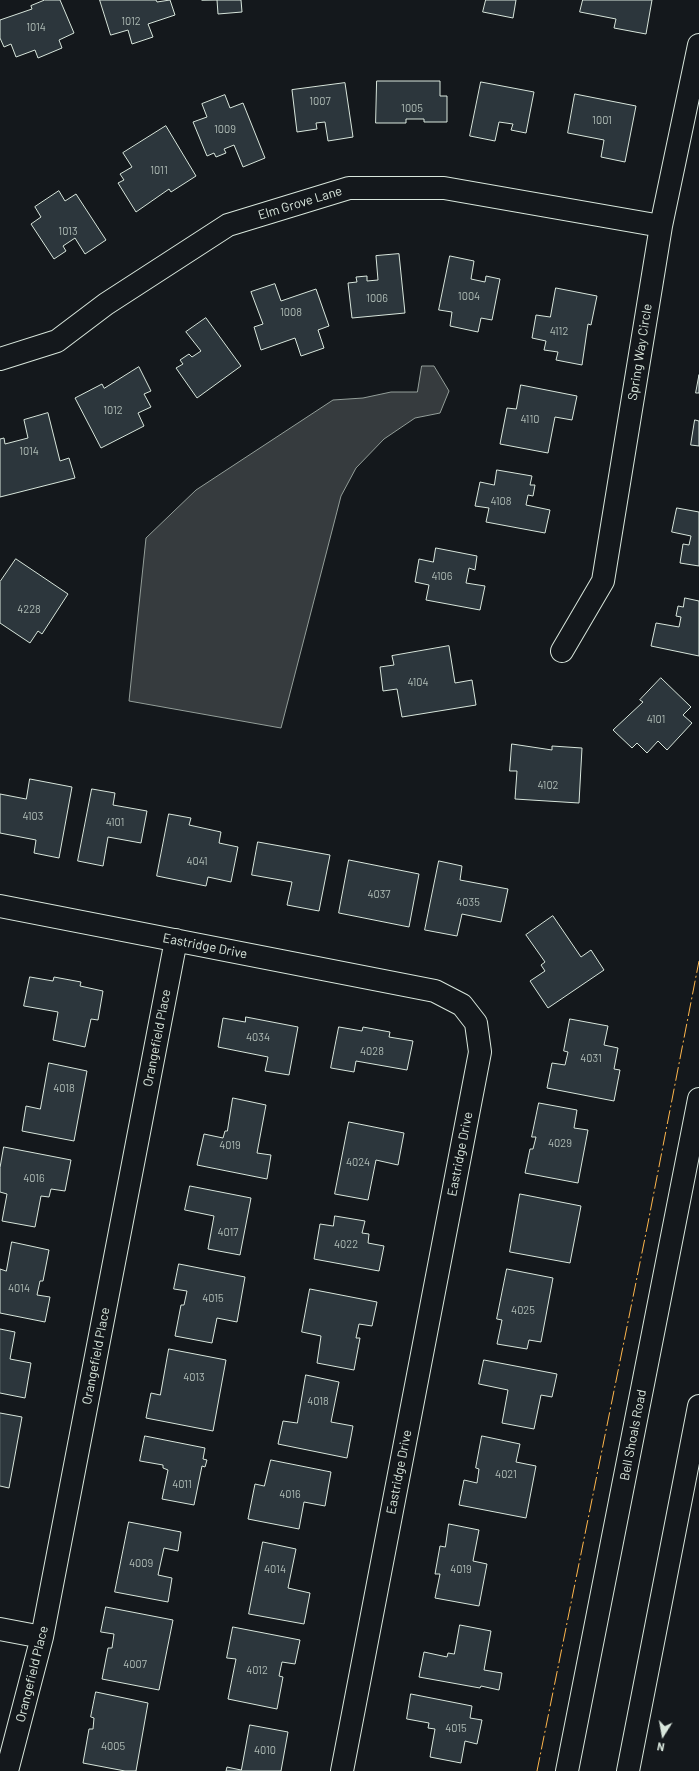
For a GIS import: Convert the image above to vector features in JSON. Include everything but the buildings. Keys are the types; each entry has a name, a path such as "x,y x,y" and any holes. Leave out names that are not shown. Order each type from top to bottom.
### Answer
{"street":[{"name":"Spring Way Circle","path":"562,651 603,581 661,226 699,45"},
{"name":"Elm Grove Lane","path":"0,359 57,341 106,304 228,225 349,188 444,188 661,226"},
{"name":"Eastridge Drive","path":"0,906 435,992 462,1005 476,1023 480,1052 342,1771"},
{"name":"Orangefield Place","path":"7,1771 42,1637 176,940"},
{"name":"Bell Shoals Road","path":"567,1771 699,1099"},
{"path":"628,1771 699,1406"},
{"path":"0,1629 42,1637"}],"shaded area":[{"path":"422,366 434,366 449,391 440,413 415,418 384,439 356,468 341,496 281,728 129,701 146,538 196,490 333,400 363,398 391,392 417,392"}],"power":[{"path":"537,1771 648,1223 699,961"}]}
